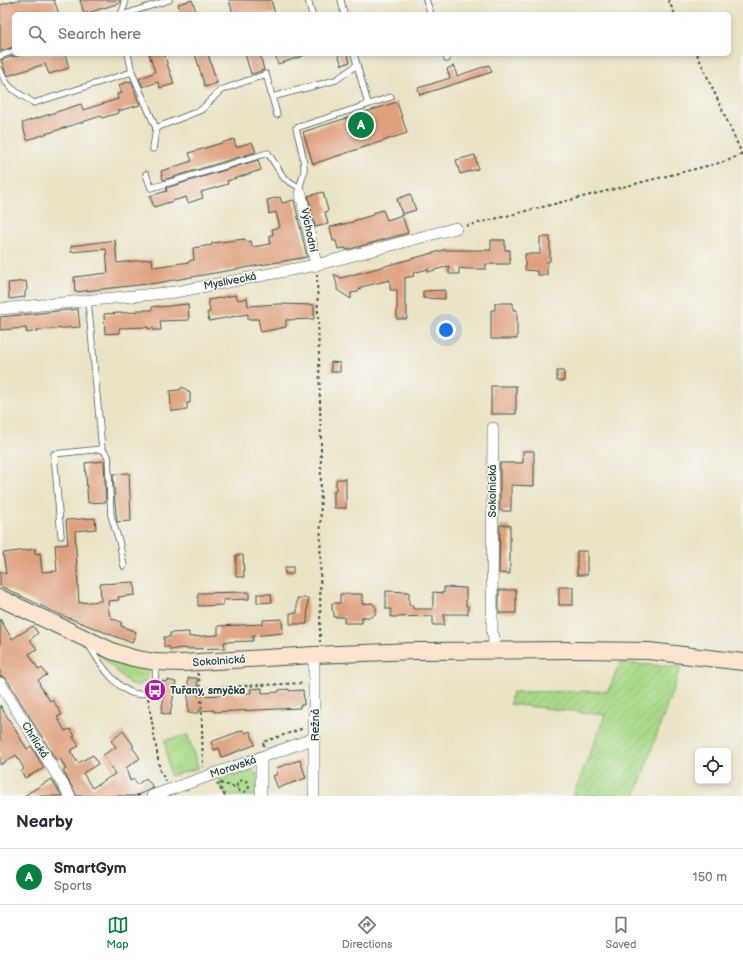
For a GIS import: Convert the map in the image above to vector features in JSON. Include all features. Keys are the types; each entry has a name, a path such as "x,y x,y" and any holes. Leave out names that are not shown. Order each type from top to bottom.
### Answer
{"main road":[{"name":"Sokolnická","path":"0,598 120,655 155,662 182,663 317,655 452,650 576,650 649,652 743,662"}],"street":[{"name":"Východní","path":"300,191 316,265"},
{"name":"Myslivecká","path":"0,309 175,292 316,265 456,228"},
{"name":"Sokolnická","path":"493,428 493,650"},
{"name":"Režná","path":"314,796 317,655"},
{"name":"Chrlická","path":"0,683 70,796"},
{"name":"Moravská","path":"157,792 263,753 315,738"},
{"path":"261,796 263,753"}],"lane":[{"path":"122,12 125,4 124,0"},
{"path":"131,12 169,0"},
{"path":"308,0 311,12"},
{"path":"341,0 344,12"},
{"path":"426,0 430,12"},
{"path":"0,56 12,52"},
{"path":"128,56 132,72 156,128 153,149"},
{"path":"355,56 368,104"},
{"path":"272,97 336,80 357,65"},
{"path":"0,70 4,80 10,88 34,103 132,72"},
{"path":"156,128 200,110 222,90 266,74 277,115"},
{"path":"300,191 300,183 305,170 296,128 391,96"},
{"path":"146,174 150,188 268,153 284,178 300,191"},
{"path":"88,300 102,449 108,456 111,516 119,541 124,566"},
{"path":"61,536 54,454 102,449"},
{"path":"86,640 102,665 124,689 134,694 144,693 151,688 156,676 155,662"}],"path":[{"path":"668,0 674,12"},
{"path":"456,228 727,161 743,154 704,67 697,56"},
{"path":"316,265 321,444 317,655"},
{"path":"195,672 199,677 201,688 203,771"},
{"path":"201,688 307,684"},
{"path":"137,796 157,792 160,771 149,700 144,693"},
{"path":"263,753 263,742 305,727 305,722"},
{"path":"225,796 216,781 238,788 240,791 245,792 248,790 249,785 247,782 242,781 239,783 238,788"}],"green space":[{"path":"102,654 146,667 149,672 147,680 140,685 131,685 103,658 101,655"},
{"path":"620,663 681,667 635,796 573,796 605,715 510,704 512,692 608,691"},
{"path":"188,735 198,768 170,776 165,740"},
{"path":"252,770 254,773 257,773 256,796 226,796 220,785 220,780"}],"building":[{"path":"18,0 54,0 58,12 12,12 12,48 0,51 0,5"},
{"path":"80,0 120,0 120,3 91,12 83,12"},
{"path":"192,0 196,12 180,12 178,4"},
{"path":"229,0 271,0 274,12 232,12"},
{"path":"66,56 69,68 49,74 45,64 7,76 1,60 14,57"},
{"path":"150,56 165,56 174,84 160,88 158,82 143,87 139,79 155,72"},
{"path":"196,56 209,56 217,83 205,87"},
{"path":"246,56 260,56 264,70 251,74"},
{"path":"276,56 303,56 278,64"},
{"path":"339,56 348,56 350,62 342,65"},
{"path":"489,65 492,72 420,95 418,88 450,78 447,69 454,66 457,76"},
{"path":"131,81 140,105 118,111 119,113 102,118 101,116 27,140 22,123 81,104 83,110 118,99 117,94 122,93 119,85"},
{"path":"397,102 407,133 313,164 303,132"},
{"path":"234,139 236,147 252,142 256,152 163,180 161,171 192,161 189,153"},
{"path":"475,155 478,169 460,174 456,160"},
{"path":"258,160 261,170 227,181 228,184 201,192 203,198 188,203 186,197 154,207 150,196 167,191 166,188"},
{"path":"323,192 328,211 325,212 328,224 315,227 308,196"},
{"path":"410,194 416,210 402,214 397,199"},
{"path":"280,197 282,203 294,200 307,257 157,283 75,292 74,277 108,273 106,249 71,252 71,246 115,240 117,263 152,259 153,267 190,262 190,260 194,260 193,248 212,245 212,243 245,239 246,242 251,241 252,247 270,244 270,235 273,235 272,229 280,227 276,212 269,214 267,200"},
{"path":"383,210 387,220 402,215 408,233 346,250 346,248 338,249 336,241 333,241 330,227 353,222"},
{"path":"540,237 550,237 550,261 547,262 547,275 537,275 537,271 525,270 525,254 540,254"},
{"path":"491,240 505,240 505,250 510,250 510,264 486,264 486,269 459,268 459,274 449,274 449,266 428,272 428,269 413,273 414,276 405,278 405,306 407,306 407,319 397,319 397,290 390,290 390,280 361,287 358,292 351,293 351,299 337,290 334,274 341,278 444,250 491,250"},
{"path":"26,281 27,289 25,292 25,297 9,299 8,283"},
{"path":"445,290 445,299 423,298 423,291"},
{"path":"236,295 238,300 247,298 248,306 279,304 314,305 314,319 286,320 286,327 261,332 258,319 248,319 248,314 209,321 207,313 210,312 208,300"},
{"path":"495,303 513,303 513,310 517,310 517,339 491,339 491,310 495,310"},
{"path":"188,304 189,320 160,321 161,330 153,330 153,328 148,329 148,327 119,328 120,333 105,334 104,314 136,312 136,310 152,310 152,307"},
{"path":"78,309 80,327 37,330 27,333 26,328 0,330 0,317"},
{"path":"331,362 340,363 340,372 331,372"},
{"path":"557,371 564,371 564,381 557,381"},
{"path":"491,386 516,386 516,414 491,414"},
{"path":"183,387 190,393 190,403 187,403 187,410 171,411 170,391 179,390"},
{"path":"523,451 534,451 534,486 511,485 511,511 500,511 500,463 523,463"},
{"path":"104,461 106,502 88,503 85,463"},
{"path":"129,473 131,521 117,522 113,474"},
{"path":"336,479 346,479 346,508 334,508"},
{"path":"95,518 96,529 75,531 79,603 101,601 100,584 134,582 135,595 118,597 119,600 108,601 111,618 121,622 121,626 136,632 132,643 61,615 0,586 0,571 6,574 3,553 35,549 35,554 40,553 42,572 57,571 55,545 68,544 66,520"},
{"path":"500,525 510,525 510,574 499,573"},
{"path":"577,551 587,551 587,575 577,575"},
{"path":"236,555 243,555 244,577 236,577"},
{"path":"285,567 293,567 293,574 285,574"},
{"path":"444,587 466,588 466,606 468,606 468,614 444,614 444,625 433,625 433,616 391,617 391,609 386,609 386,591 409,592 409,605 413,605 413,609 433,609 433,592 444,593"},
{"path":"559,587 573,587 573,605 559,605"},
{"path":"499,590 516,590 516,613 499,613"},
{"path":"249,592 249,599 223,600 223,605 198,606 198,593"},
{"path":"257,594 271,594 272,602 257,603"},
{"path":"340,594 362,594 362,604 372,603 376,607 376,613 372,617 362,617 362,623 344,623 344,617 334,617 334,612 332,610 332,603 340,603"},
{"path":"297,598 308,598 307,624 290,624 290,613 297,613"},
{"path":"0,619 12,639 33,626 38,633 30,640 37,649 29,654 39,670 42,668 47,675 38,680 40,683 39,684 50,701 53,700 62,715 57,717 65,731 70,729 75,736 73,737 79,746 70,751 78,763 93,755 98,764 83,773 92,788 115,774 103,755 116,747 111,741 123,731 134,746 132,747 140,758 126,768 130,781 134,779 137,785 146,778 154,788 135,796 77,796 63,771 66,769 60,758 56,760 6,678 0,676"},
{"path":"282,619 283,633 253,636 253,641 224,642 225,648 182,648 170,650 170,647 164,647 164,637 170,637 170,633 189,632 189,637 218,635 218,626 263,624 263,620"},
{"path":"188,678 197,678 198,696 223,695 223,692 234,692 234,694 251,693 250,689 262,688 262,693 279,692 279,690 289,689 289,691 303,690 304,705 300,705 300,708 214,712 214,710 188,713"},
{"path":"167,680 176,682 170,715 161,713 165,691 159,695 162,681 167,682"},
{"path":"0,705 27,749 31,746 44,768 25,778 21,772 24,769 16,755 0,765"},
{"path":"243,730 246,733 250,731 255,745 222,757 219,748 214,750 211,742"},
{"path":"300,760 306,778 278,788 273,776 278,774 276,768"},
{"path":"51,779 62,796 24,796"}],"place":[{"name":"SmartGym","path":"361,125"},
{"name":"Tuřany, smyčka","path":"155,690"}]}
